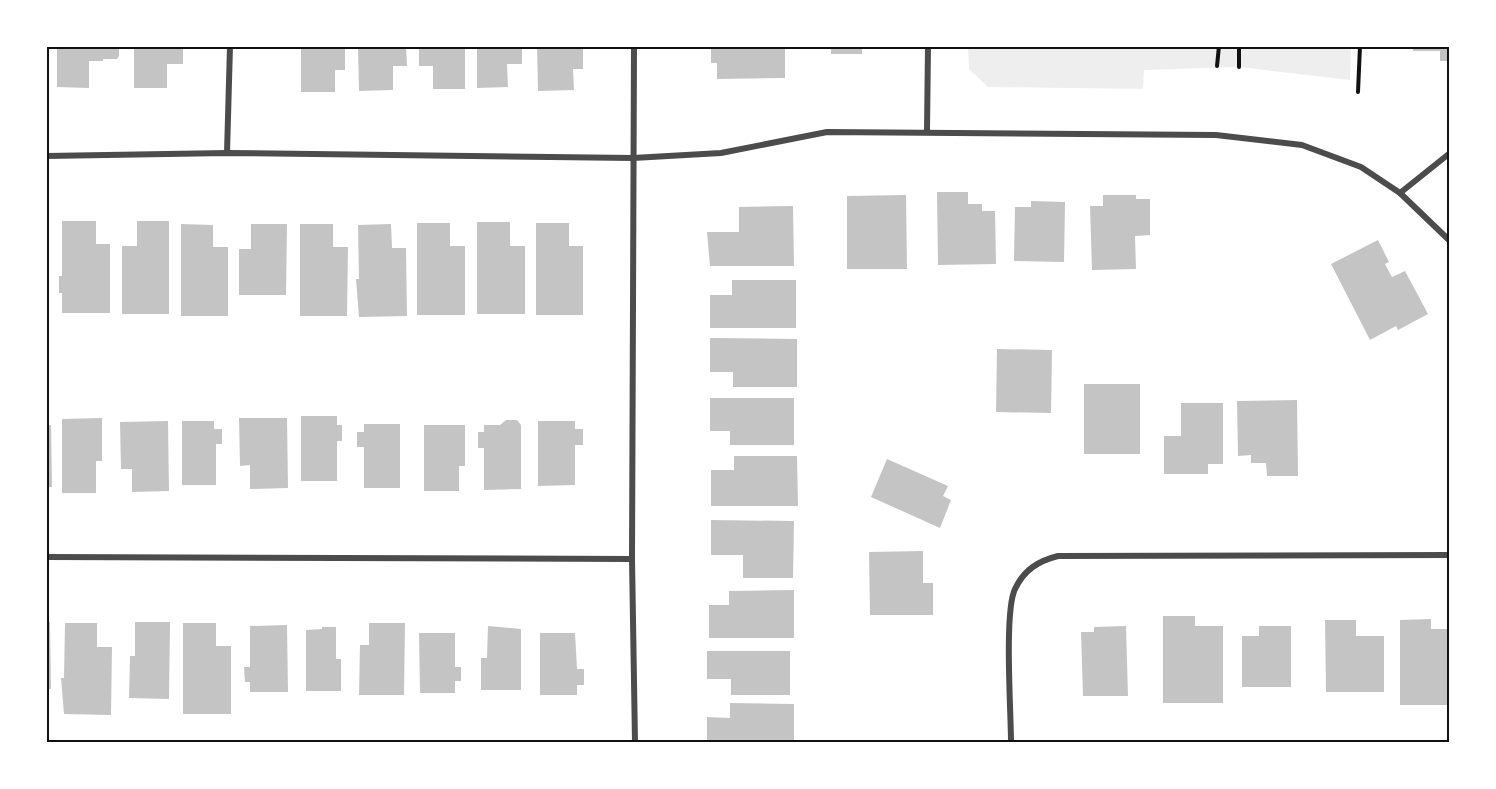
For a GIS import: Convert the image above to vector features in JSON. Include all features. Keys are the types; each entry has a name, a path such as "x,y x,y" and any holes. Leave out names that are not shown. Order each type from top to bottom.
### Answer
{"street":[{"path":"227,153 230,46"},
{"path":"634,46 632,559 635,742"},
{"path":"927,130 928,46"},
{"path":"46,156 227,153 633,158 694,156 827,132 927,130 1216,135 1261,138 1302,145 1330,153 1361,167 1400,193 1449,241"},
{"path":"1400,193 1449,153"},
{"path":"1011,742 1010,605 1014,591 1030,568 1058,556 1449,555"},
{"path":"46,557 632,559"}],"path":[{"path":"1217,66 1219,46"},
{"path":"1239,46 1239,67"},
{"path":"1358,92 1360,46"}],"shaded area":[{"path":"968,47 1351,47 1350,80 1239,67 1144,70 1143,89 988,87 969,69"}],"building":[{"path":"57,46 119,46 119,56 117,59 89,61 89,88 57,87"},
{"path":"134,46 183,46 183,64 167,64 167,88 134,88"},
{"path":"301,46 345,46 345,70 335,70 335,92 301,92"},
{"path":"358,46 406,46 407,66 393,66 393,90 359,91"},
{"path":"419,46 465,46 465,89 433,89 433,66 419,66"},
{"path":"477,46 522,46 522,64 507,64 508,87 477,88"},
{"path":"537,46 583,46 583,69 573,69 574,90 538,91"},
{"path":"711,46 785,46 785,78 717,79 717,63 711,63"},
{"path":"831,46 862,46 862,54 831,54"},
{"path":"1413,46 1450,46 1450,61 1440,61 1440,51 1413,51"},
{"path":"937,192 968,192 968,204 982,204 982,211 995,211 996,264 938,265"},
{"path":"906,195 907,269 847,269 847,196"},
{"path":"1103,195 1136,195 1136,199 1150,199 1150,235 1135,236 1136,269 1092,270 1090,206 1103,206"},
{"path":"1031,201 1065,202 1064,262 1014,261 1015,207 1031,207"},
{"path":"793,206 794,266 710,266 707,232 739,232 739,207"},
{"path":"62,221 96,221 96,244 110,244 110,313 62,313 59,276 62,276"},
{"path":"137,221 169,221 169,314 122,314 122,246 137,246"},
{"path":"477,222 510,222 510,246 525,246 525,314 477,314"},
{"path":"417,223 450,223 450,246 465,246 465,315 417,315"},
{"path":"536,223 569,223 569,246 583,246 583,315 536,315"},
{"path":"181,224 213,225 213,247 228,247 228,316 181,316"},
{"path":"251,224 287,224 286,295 239,295 239,249 251,249"},
{"path":"300,224 333,224 333,247 348,247 347,316 300,316"},
{"path":"391,224 392,248 406,248 407,316 359,317 356,279 359,279 358,225"},
{"path":"1378,240 1389,262 1385,264 1392,277 1405,271 1428,314 1398,330 1396,326 1370,340 1331,264"},
{"path":"732,280 796,280 796,328 710,328 710,295 732,295"},
{"path":"710,338 797,339 797,387 733,387 733,372 710,372"},
{"path":"997,349 1052,350 1051,413 996,412"},
{"path":"1084,384 1140,384 1140,454 1084,454"},
{"path":"710,398 794,398 794,445 730,445 730,431 710,431"},
{"path":"1297,400 1298,476 1267,476 1266,463 1251,463 1251,455 1238,456 1237,401"},
{"path":"1181,403 1223,403 1223,464 1208,464 1208,474 1164,474 1164,436 1181,436"},
{"path":"301,416 337,416 337,425 342,425 342,441 337,441 337,481 301,481"},
{"path":"102,418 102,461 96,461 96,493 62,493 62,419"},
{"path":"239,418 287,418 288,488 250,489 250,465 240,466"},
{"path":"506,420 517,420 521,425 521,489 484,490 484,448 478,448 478,432 484,432 484,425 500,425"},
{"path":"168,421 169,491 132,492 132,469 121,469 120,422"},
{"path":"182,421 214,421 214,429 222,429 222,444 216,444 216,485 182,485"},
{"path":"538,421 575,421 575,429 583,429 583,445 575,445 575,485 538,486"},
{"path":"364,424 400,424 400,488 364,488 364,447 357,447 357,432 364,432"},
{"path":"46,425 51,425 52,487 46,487"},
{"path":"424,425 465,425 465,466 459,466 459,491 424,491"},
{"path":"734,456 797,456 798,506 711,506 711,470 734,470"},
{"path":"887,459 948,486 943,496 951,500 940,528 871,497"},
{"path":"711,520 794,521 793,578 743,578 743,555 711,555"},
{"path":"923,551 923,583 933,583 933,615 870,615 869,552"},
{"path":"794,590 794,638 709,638 709,605 729,605 729,591"},
{"path":"1163,616 1195,616 1195,626 1223,626 1223,703 1163,703"},
{"path":"1431,619 1431,629 1450,629 1450,705 1400,705 1400,620"},
{"path":"1325,620 1356,620 1356,636 1384,636 1384,692 1326,692"},
{"path":"46,622 50,622 51,689 46,689"},
{"path":"135,622 170,622 169,699 129,698 130,656 135,656"},
{"path":"65,623 97,623 97,647 112,647 111,715 64,714 61,678 64,678"},
{"path":"183,623 216,623 216,646 231,646 231,714 183,714"},
{"path":"369,623 405,623 404,695 359,695 360,645 369,645"},
{"path":"287,625 288,692 250,692 250,682 245,682 244,667 250,667 250,626"},
{"path":"488,626 521,629 521,690 481,690 481,658 487,658"},
{"path":"1126,626 1128,696 1083,696 1081,632 1094,632 1094,627"},
{"path":"1259,626 1291,626 1291,687 1242,687 1242,636 1259,636"},
{"path":"322,627 336,627 336,659 341,659 341,691 306,691 306,630 322,629"},
{"path":"419,633 455,633 455,667 461,667 461,681 455,681 455,693 420,693"},
{"path":"540,633 575,633 577,669 584,669 584,685 577,685 577,695 540,695"},
{"path":"707,651 790,651 790,695 731,695 731,679 707,679"},
{"path":"730,703 794,704 794,742 707,742 707,717 730,718"}]}
